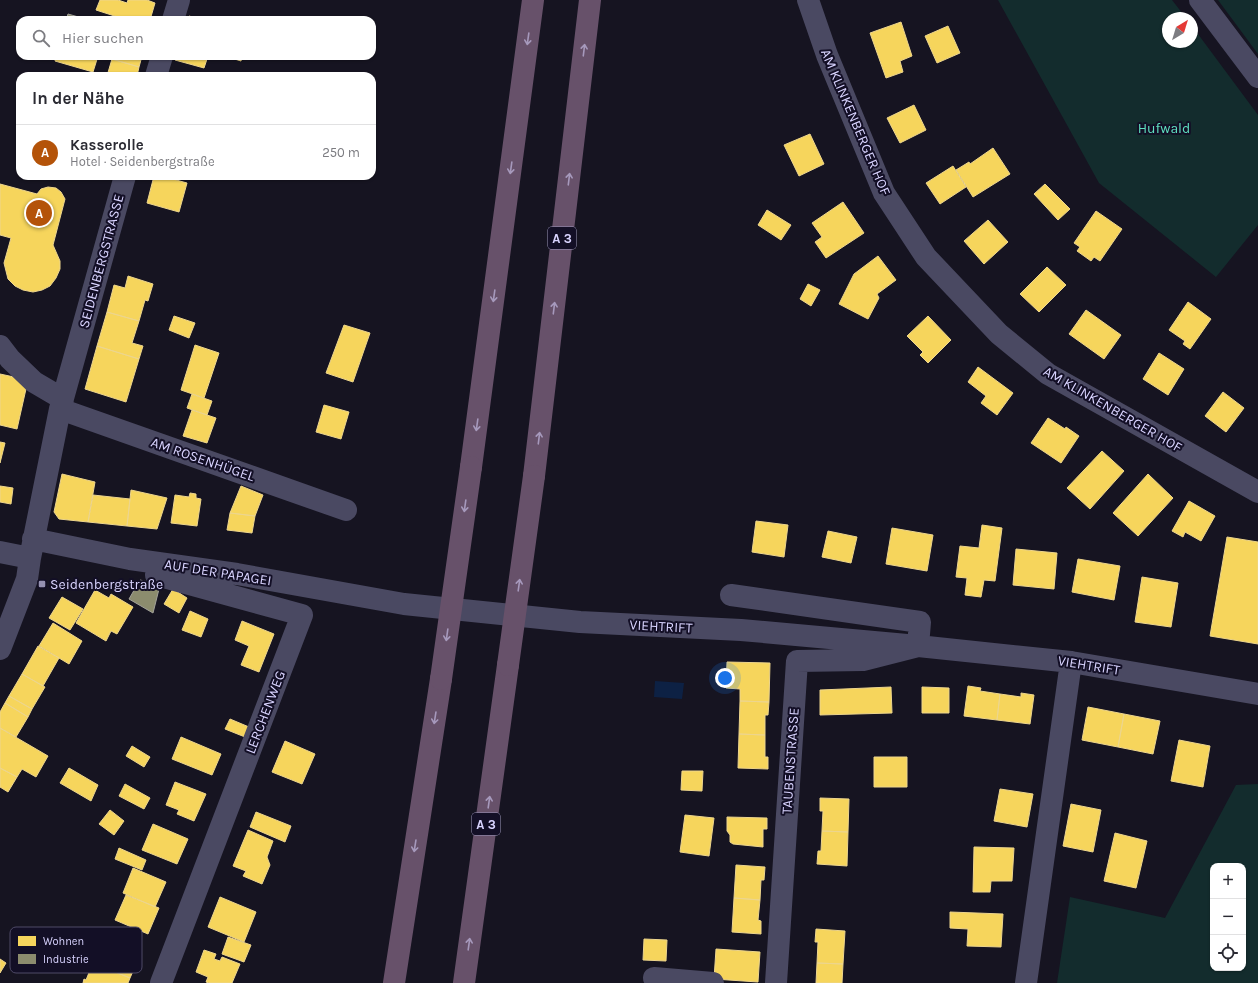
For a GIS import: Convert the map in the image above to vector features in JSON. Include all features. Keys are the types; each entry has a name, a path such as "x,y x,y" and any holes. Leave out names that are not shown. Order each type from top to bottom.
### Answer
{"highway":[{"path":"394,983 471,467 533,0"},
{"name":"A 3","path":"464,983 534,476 590,0"}],"street":[{"path":"174,16 179,0"},
{"name":"AM KLINKENBERGER HOF","path":"808,0 827,55 884,193 926,257 999,334 1048,374 1258,492"},
{"path":"1200,0 1258,77"},
{"path":"157,72 161,60"},
{"name":"SEIDENBERGSTRASSE","path":"0,649 27,579 31,548 61,404 124,180"},
{"name":"AM ROSENHÜGEL","path":"0,346 10,359 34,382 61,404 346,510"},
{"name":"AUF DER PAPAGEI","path":"0,552 31,548 130,559 237,574 404,604"},
{"name":"LERCHENWEG","path":"130,559 134,569 302,615 161,983"},
{"path":"731,595 920,622 918,646"},
{"name":"VIEHTRIFT","path":"404,604 580,622 741,630 1071,662 1258,694"},
{"name":"TAUBENSTRASSE","path":"776,983 797,661 863,660 918,646"},
{"path":"1026,983 1071,662"},
{"path":"654,978 713,983"}],"green space":[{"name":"Hufwald","path":"998,0 1172,0 1181,12 1162,12 1162,48 1198,48 1198,34 1258,115 1258,225 1216,277 1099,183"},
{"path":"1218,0 1258,0 1258,54"},
{"path":"1258,784 1258,983 1057,983 1070,897 1165,918 1236,785"}],"water":[{"path":"655,681 684,683 682,699 654,697"}],"building: Wohnen":[{"path":"100,0 118,0 127,3 128,0 147,0 155,3 151,16 115,16 96,10"},
{"path":"901,22 912,56 900,61 903,72 886,78 870,33"},
{"path":"948,26 960,53 937,63 925,36"},
{"path":"55,60 97,60 93,72"},
{"path":"112,60 139,67 138,72 108,72"},
{"path":"115,60 141,60 139,67"},
{"path":"175,60 207,60 204,68"},
{"path":"914,105 926,130 900,143 887,118"},
{"path":"810,134 824,164 799,176 784,145"},
{"path":"993,148 1010,174 973,197 956,170 969,162 970,164"},
{"path":"953,166 966,187 940,204 926,183"},
{"path":"153,180 176,180 187,183 179,212 147,203"},
{"path":"0,184 37,194 41,189 48,187 56,188 61,192 65,199 53,245 60,261 60,269 50,286 42,290 33,292 23,290 15,286 8,279 4,263 11,238 0,235"},
{"path":"1045,184 1070,209 1058,220 1034,194"},
{"path":"843,202 864,233 826,258 815,242 822,237 812,223"},
{"path":"767,210 791,225 781,240 758,225"},
{"path":"1096,211 1122,229 1100,261 1094,257 1091,261 1077,251 1080,247 1074,243"},
{"path":"988,220 1008,242 984,264 964,241"},
{"path":"878,256 896,280 877,294 879,298 868,319 839,304 854,274"},
{"path":"1047,267 1066,285 1039,312 1020,294"},
{"path":"128,276 153,284 148,301 145,300 139,321 107,312 114,285 125,288"},
{"path":"808,284 820,290 811,306 800,299"},
{"path":"1188,302 1211,319 1190,349 1183,344 1185,341 1169,330"},
{"path":"1086,310 1121,335 1104,359 1069,334"},
{"path":"107,312 139,321 132,343 143,346 139,359 97,346"},
{"path":"174,316 195,323 189,338 169,330"},
{"path":"928,316 951,340 928,363 920,355 923,352 907,336"},
{"path":"344,325 370,333 353,382 326,373"},
{"path":"195,345 219,353 204,398 181,390"},
{"path":"97,346 139,359 126,402 85,389"},
{"path":"1159,353 1184,369 1168,395 1143,379"},
{"path":"978,367 1013,393 997,415 981,403 986,396 968,382"},
{"path":"0,374 28,380 17,429 0,425"},
{"path":"1223,392 1244,408 1226,432 1205,416"},
{"path":"192,394 212,401 207,415 187,408"},
{"path":"324,405 349,412 341,439 316,432"},
{"path":"192,410 216,418 207,443 183,436"},
{"path":"1048,418 1065,429 1066,427 1079,436 1061,463 1031,443"},
{"path":"0,442 5,443 0,463"},
{"path":"1102,451 1124,471 1090,509 1067,488"},
{"path":"62,474 95,482 88,522 59,519 54,512"},
{"path":"1148,474 1173,498 1138,536 1113,513"},
{"path":"0,486 13,488 11,504 0,502"},
{"path":"241,486 263,495 255,516 230,513"},
{"path":"131,490 167,498 157,529 127,526"},
{"path":"190,493 196,494 196,498 201,499 197,526 171,523 175,495 189,497"},
{"path":"93,495 130,499 127,526 88,522"},
{"path":"1189,501 1215,516 1201,541 1185,532 1183,537 1172,531"},
{"path":"230,513 255,516 252,533 227,530"},
{"path":"756,521 788,525 784,557 752,552"},
{"path":"982,525 1002,528 995,581 984,580 981,597 965,595 967,578 956,577 960,546 979,548"},
{"path":"892,528 933,535 927,571 886,564"},
{"path":"828,531 857,537 851,563 822,557"},
{"path":"1227,537 1258,542 1258,644 1210,636"},
{"path":"1016,549 1057,553 1054,589 1013,585"},
{"path":"1078,559 1120,566 1114,600 1072,592"},
{"path":"1142,577 1178,583 1171,627 1135,622"},
{"path":"173,589 187,598 179,613 164,604"},
{"path":"95,590 109,598 111,594 133,607 117,634 111,631 106,641 76,623"},
{"path":"62,597 83,609 70,630 49,618"},
{"path":"190,611 208,619 201,637 182,630"},
{"path":"242,621 274,634 259,672 241,665 249,646 235,640"},
{"path":"53,623 82,641 69,664 39,646"},
{"path":"38,646 59,658 43,686 22,674"},
{"path":"727,662 770,663 769,702 740,701 740,689 726,688"},
{"path":"22,674 45,687 32,709 9,696"},
{"path":"968,686 981,688 980,691 1000,694 997,720 964,716"},
{"path":"891,687 892,713 820,715 820,690"},
{"path":"922,687 949,688 949,713 922,713"},
{"path":"1021,693 1034,695 1030,724 997,720 1000,694 1021,697"},
{"path":"9,696 32,709 28,717 5,703"},
{"path":"740,701 769,702 768,715 765,715 765,735 739,734"},
{"path":"5,703 28,717 16,737 0,728 0,712"},
{"path":"1088,707 1124,714 1118,747 1082,740"},
{"path":"1124,714 1160,721 1153,754 1118,747"},
{"path":"230,719 249,727 245,737 225,729"},
{"path":"0,728 48,756 36,777 22,769 17,777 0,768"},
{"path":"739,734 765,735 765,757 768,757 768,769 738,768"},
{"path":"181,737 221,754 212,775 172,759"},
{"path":"1179,740 1210,746 1203,787 1171,781"},
{"path":"285,741 315,754 302,784 272,772"},
{"path":"132,746 150,757 144,767 126,756"},
{"path":"874,757 907,757 907,787 874,787"},
{"path":"0,768 17,777 8,792 0,787"},
{"path":"69,768 98,785 91,801 60,783"},
{"path":"682,771 703,771 702,791 681,790"},
{"path":"175,782 206,794 194,821 177,814 179,810 166,805"},
{"path":"125,784 150,798 144,809 119,796"},
{"path":"1000,789 1033,794 1027,827 994,821"},
{"path":"820,798 849,799 848,832 822,831 823,811 820,811"},
{"path":"1071,804 1101,810 1093,852 1063,846"},
{"path":"110,810 124,821 114,835 99,824"},
{"path":"256,812 291,826 285,842 250,827"},
{"path":"685,815 714,818 709,856 680,852"},
{"path":"727,817 767,818 767,829 763,829 763,847 733,844 730,842 730,835 727,831"},
{"path":"153,824 188,839 177,864 142,850"},
{"path":"248,830 273,841 267,857 270,865 262,884 243,876 246,871 233,866"},
{"path":"822,831 848,832 847,866 817,864 818,851 821,851"},
{"path":"1115,833 1147,841 1136,888 1104,881"},
{"path":"974,847 1014,848 1012,881 991,881 990,892 973,892"},
{"path":"119,848 146,860 142,870 115,859"},
{"path":"736,865 765,867 764,880 761,880 760,900 734,898"},
{"path":"133,868 166,882 155,907 123,893"},
{"path":"126,895 159,908 148,934 142,931 142,927 132,927 115,920"},
{"path":"220,897 256,912 244,942 208,927"},
{"path":"734,898 760,900 758,920 761,921 761,934 732,932"},
{"path":"950,912 1003,914 1001,947 967,946 968,929 950,928"},
{"path":"816,929 845,931 843,964 817,963 818,942 815,942"},
{"path":"228,937 251,945 244,962 222,954"},
{"path":"644,939 667,940 666,961 643,960"},
{"path":"716,949 760,952 758,982 714,979"},
{"path":"204,950 216,954 214,959 220,961 222,957 240,964 232,983 209,983 206,982 208,977 196,972"},
{"path":"0,959 6,963 0,973"},
{"path":"817,963 843,964 842,983 816,983"},
{"path":"89,973 118,973 130,978 128,983 83,983 84,979 86,980"},
{"path":"118,973 132,973 130,978"}],"building: Industrie":[{"path":"140,580 160,585 153,613 129,599"}],"place":[{"name":"Kasserolle","path":"39,213"},
{"name":"Seidenbergstraße","path":"42,584"}]}
